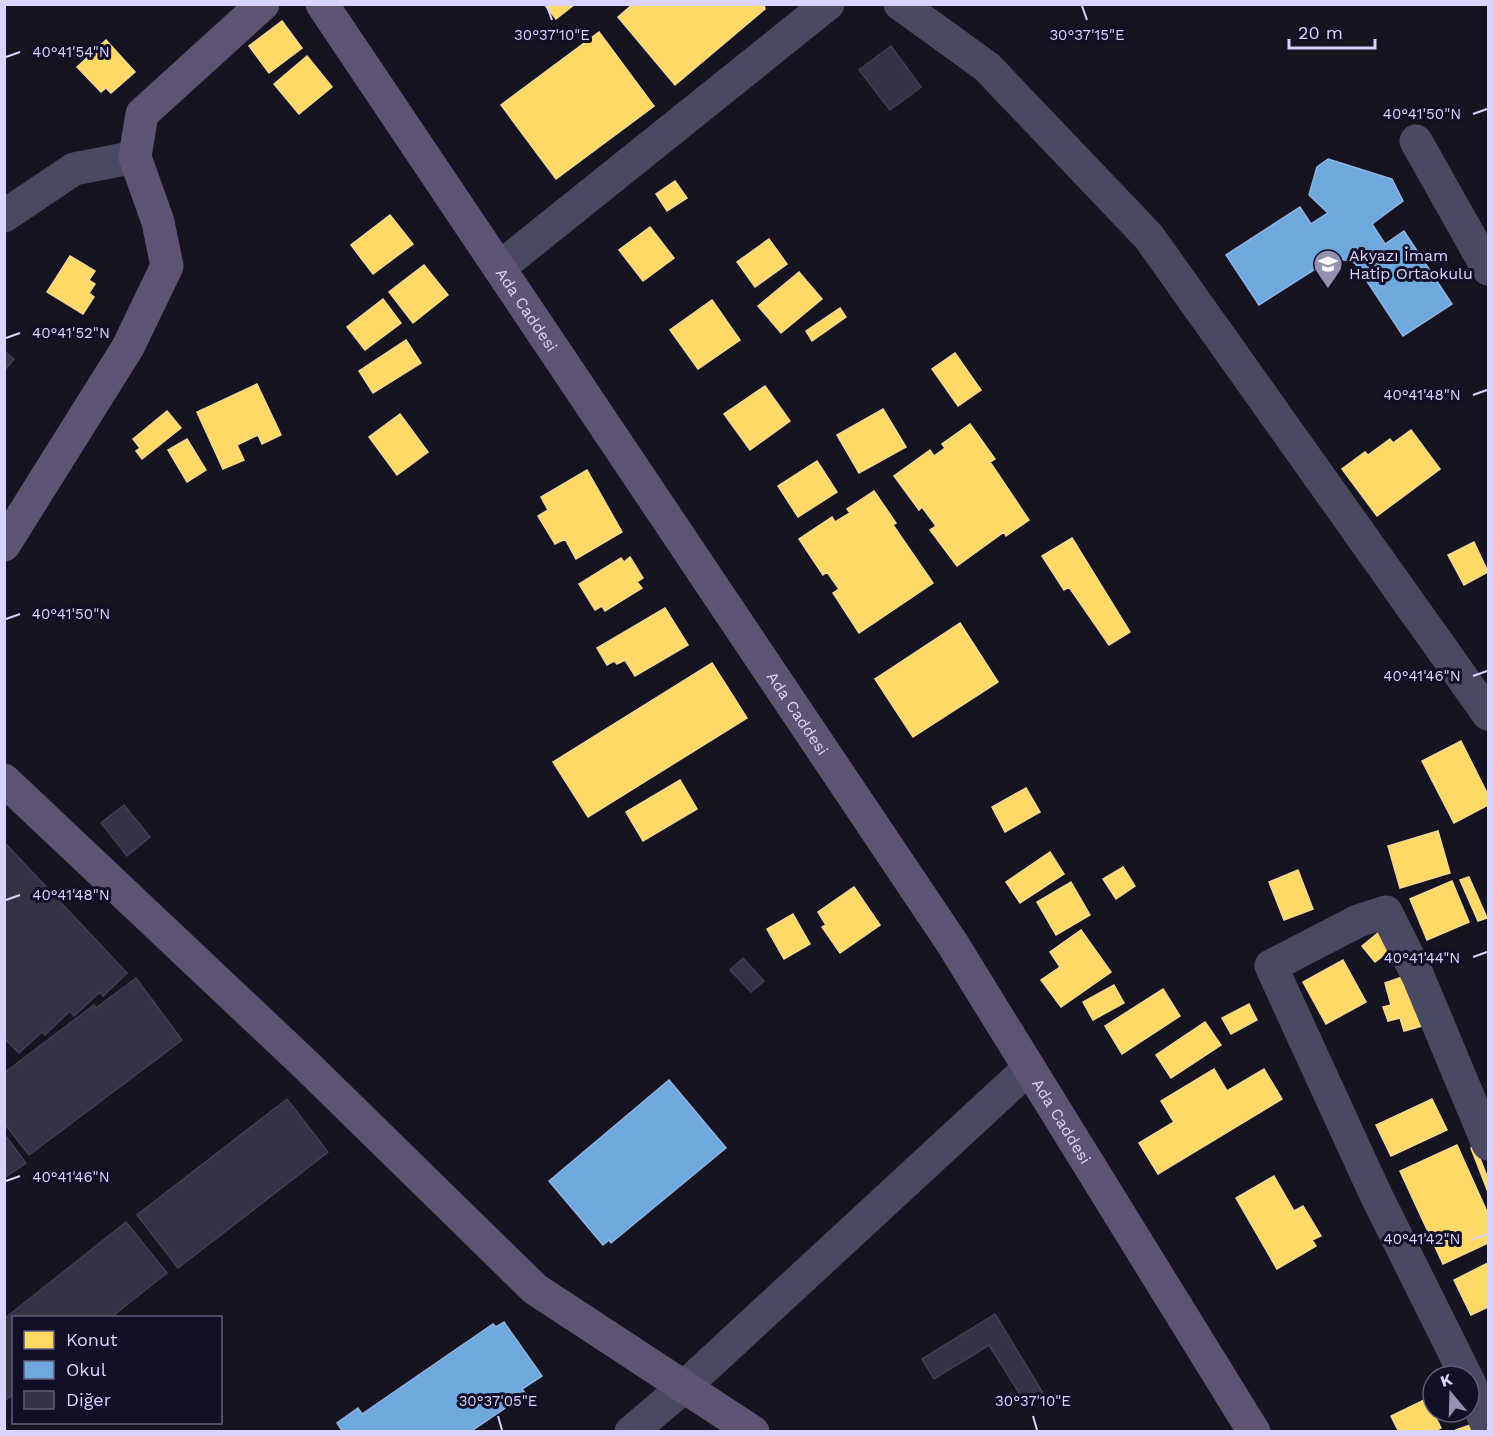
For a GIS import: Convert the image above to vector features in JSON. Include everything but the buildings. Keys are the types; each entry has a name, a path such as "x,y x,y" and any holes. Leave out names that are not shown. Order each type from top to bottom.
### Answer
{"main road":[{"path":"4,545 128,347 167,266 158,222 135,157 142,114 263,4"},
{"name":"Ada Caddesi","path":"322,4 952,943 1254,1431"},
{"path":"4,780 306,1065 535,1289 753,1431"}],"street":[{"path":"499,268 828,4"},
{"path":"900,4 987,67 1149,237 1488,714"},
{"path":"1416,141 1488,269"},
{"path":"4,216 74,169 135,157"},
{"path":"1460,1364 1375,1193 1271,966 1358,921 1386,912 1418,976 1488,1144"},
{"path":"631,1431 684,1387 1029,1068"},
{"path":"1481,1411 1488,1428"}],"place":[{"name":"Akyazı İmam Hatip Ortaokulu","path":"1328,290"}]}
